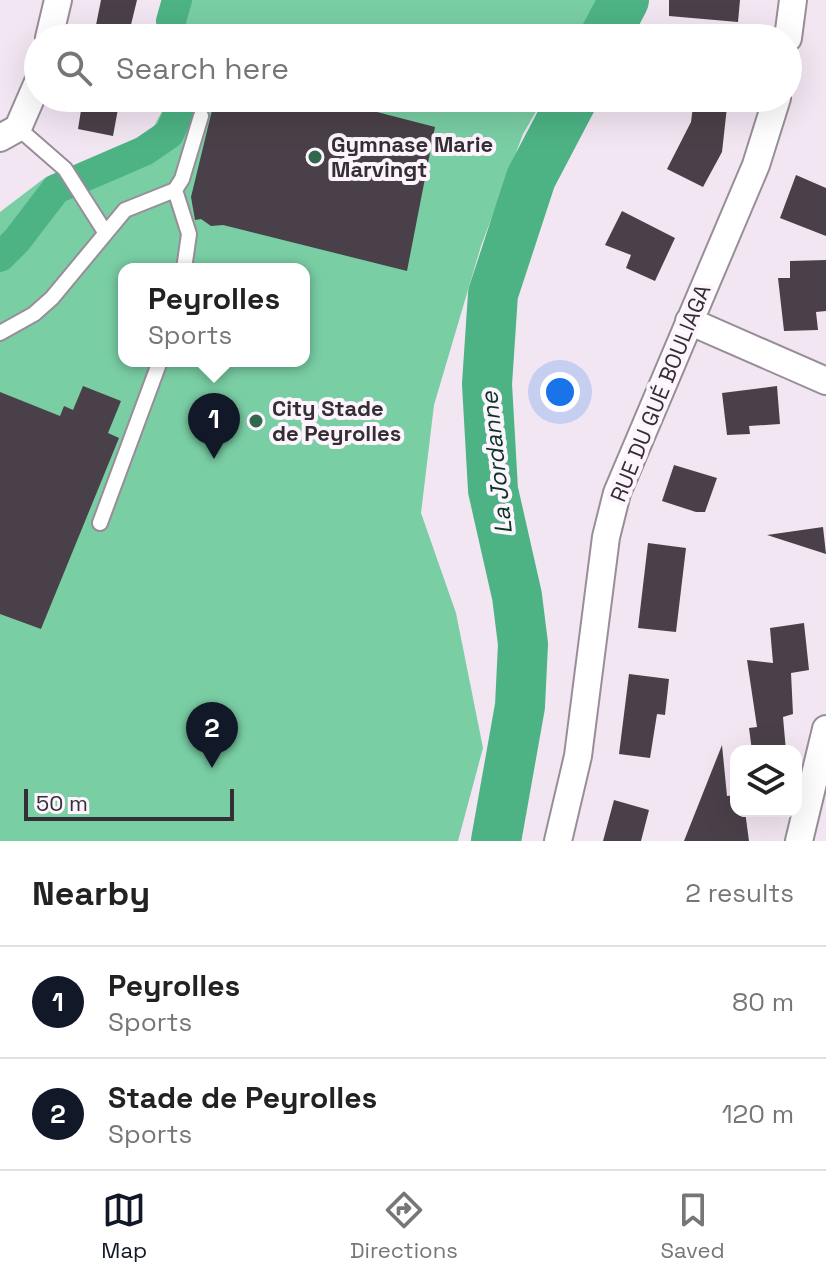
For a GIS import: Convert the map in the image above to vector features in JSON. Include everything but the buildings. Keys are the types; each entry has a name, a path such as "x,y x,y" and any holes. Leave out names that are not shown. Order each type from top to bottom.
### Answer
{"street":[{"path":"52,24 58,0"},
{"path":"790,24 793,0"},
{"path":"9,133 24,107"},
{"name":"RUE DU GUÉ BOULIAGA","path":"558,841 578,756 617,493 756,165 773,112"},
{"path":"689,321 826,381"},
{"path":"799,841 826,729"}],"lane":[{"path":"0,333 34,314 52,298 125,210 175,190 182,179 201,116"},
{"path":"9,133 65,169 105,232"},
{"path":"175,190 189,234 185,263"},
{"path":"100,523 158,367"}],"green space":[{"path":"169,0 599,0 586,24 167,24"},
{"path":"162,112 536,112 523,134 481,246 434,405 421,513 456,613 483,748 458,841 0,841 0,212 46,177 148,138"}],"waterway":[{"path":"171,24 177,0"},
{"name":"La Jordanne","path":"611,24 624,0"},
{"path":"0,257 56,189 144,151 169,134 179,112"},
{"name":"La Jordanne","path":"496,841 520,706 523,644 517,596 493,490 487,384 493,294 531,178 566,112"}],"place":[{"name":"Gymnase Marie Marvingt","path":"315,157"},
{"name":"City Stade de Peyrolles","path":"256,421"},
{"name":"Peyrolles","path":"214,459"},
{"name":"Stade de Peyrolles","path":"212,768"}]}
